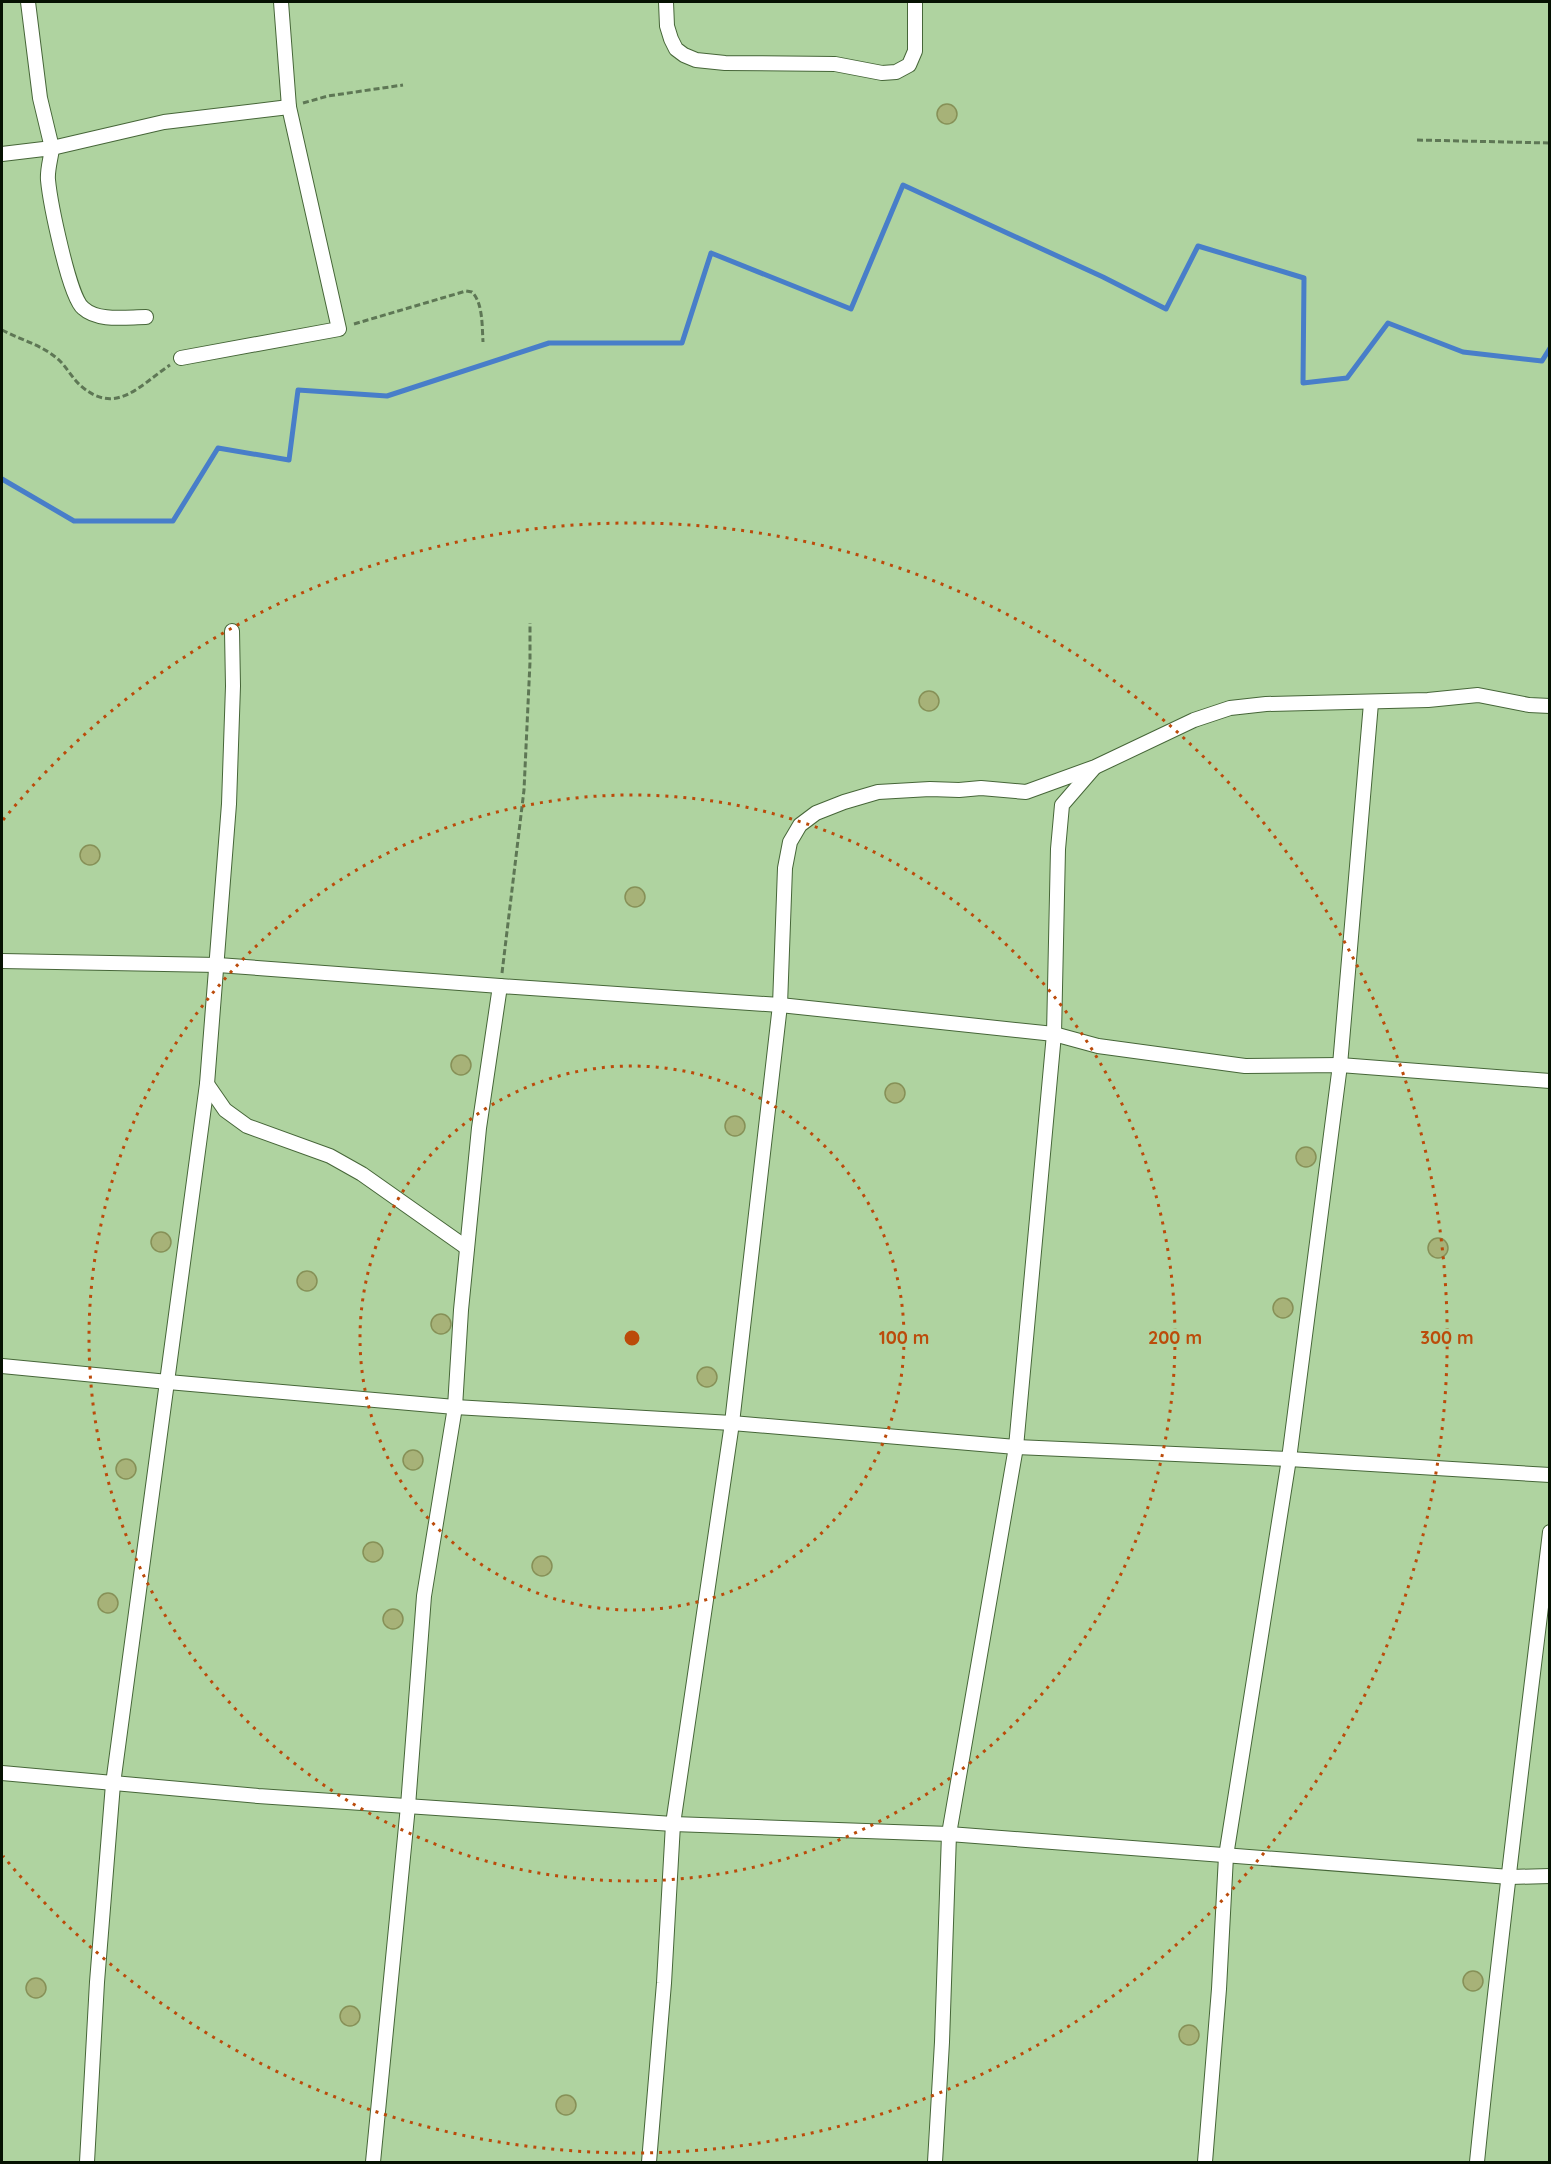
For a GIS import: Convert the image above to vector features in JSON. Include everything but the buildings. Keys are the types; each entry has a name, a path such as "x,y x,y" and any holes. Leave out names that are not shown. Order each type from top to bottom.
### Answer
{"street":[{"path":"28,2 40,98 52,148 48,178 69,282 83,309 94,314 115,318 146,317"},
{"path":"181,358 339,328 289,107 280,2"},
{"path":"666,2 667,26 676,49 696,60 725,63 836,64 882,73 896,72 909,65 915,51 915,2"},
{"path":"2,154 52,148 164,122 289,107"},
{"path":"87,2163 97,1982 113,1784 207,1084 218,965 230,778 232,631"},
{"path":"649,2163 664,1983 673,1824 732,1423 780,1005 785,868 790,842 800,825 816,813 878,792 981,788 1026,792 1095,767 1194,720 1230,708 1266,704 1371,703 1478,695 1528,705 1550,706"},
{"path":"1205,2163 1219,1989 1226,1856 1289,1459 1340,1065 1371,703"},
{"path":"935,2163 942,2042 949,1834 1016,1448 1054,1034 1058,849 1062,805 1095,767"},
{"path":"2,961 218,965 780,1005 1054,1034 1098,1046 1245,1066 1340,1065 1550,1081"},
{"path":"373,2163 408,1806 423,1596 455,1407 479,1128 500,986"},
{"path":"207,1084 225,1110 247,1126 330,1156 362,1174 467,1248"},
{"path":"2,1366 455,1407 732,1423 1016,1448 1289,1459 1550,1475"},
{"path":"1477,2163 1492,2013 1550,1532"},
{"path":"2,1773 113,1784 673,1824 949,1834 1510,1877 1550,1876"}],"path":[{"path":"289,107 328,96 403,85"},
{"path":"1417,140 1550,143"},
{"path":"339,328 466,291 472,292 477,297 482,320 483,342"},
{"path":"2,330 43,349 59,360 81,386 100,398 111,400 120,399 181,358"},
{"path":"500,986 524,790 530,623"}],"waterway":[{"path":"2,479 74,521 173,521 218,448 289,460 298,390 387,396 549,343 682,343 711,253 851,309 903,185 1103,277 1166,309 1198,246 1304,278 1303,383 1347,378 1388,323 1463,352 1542,361 1550,348"}]}
